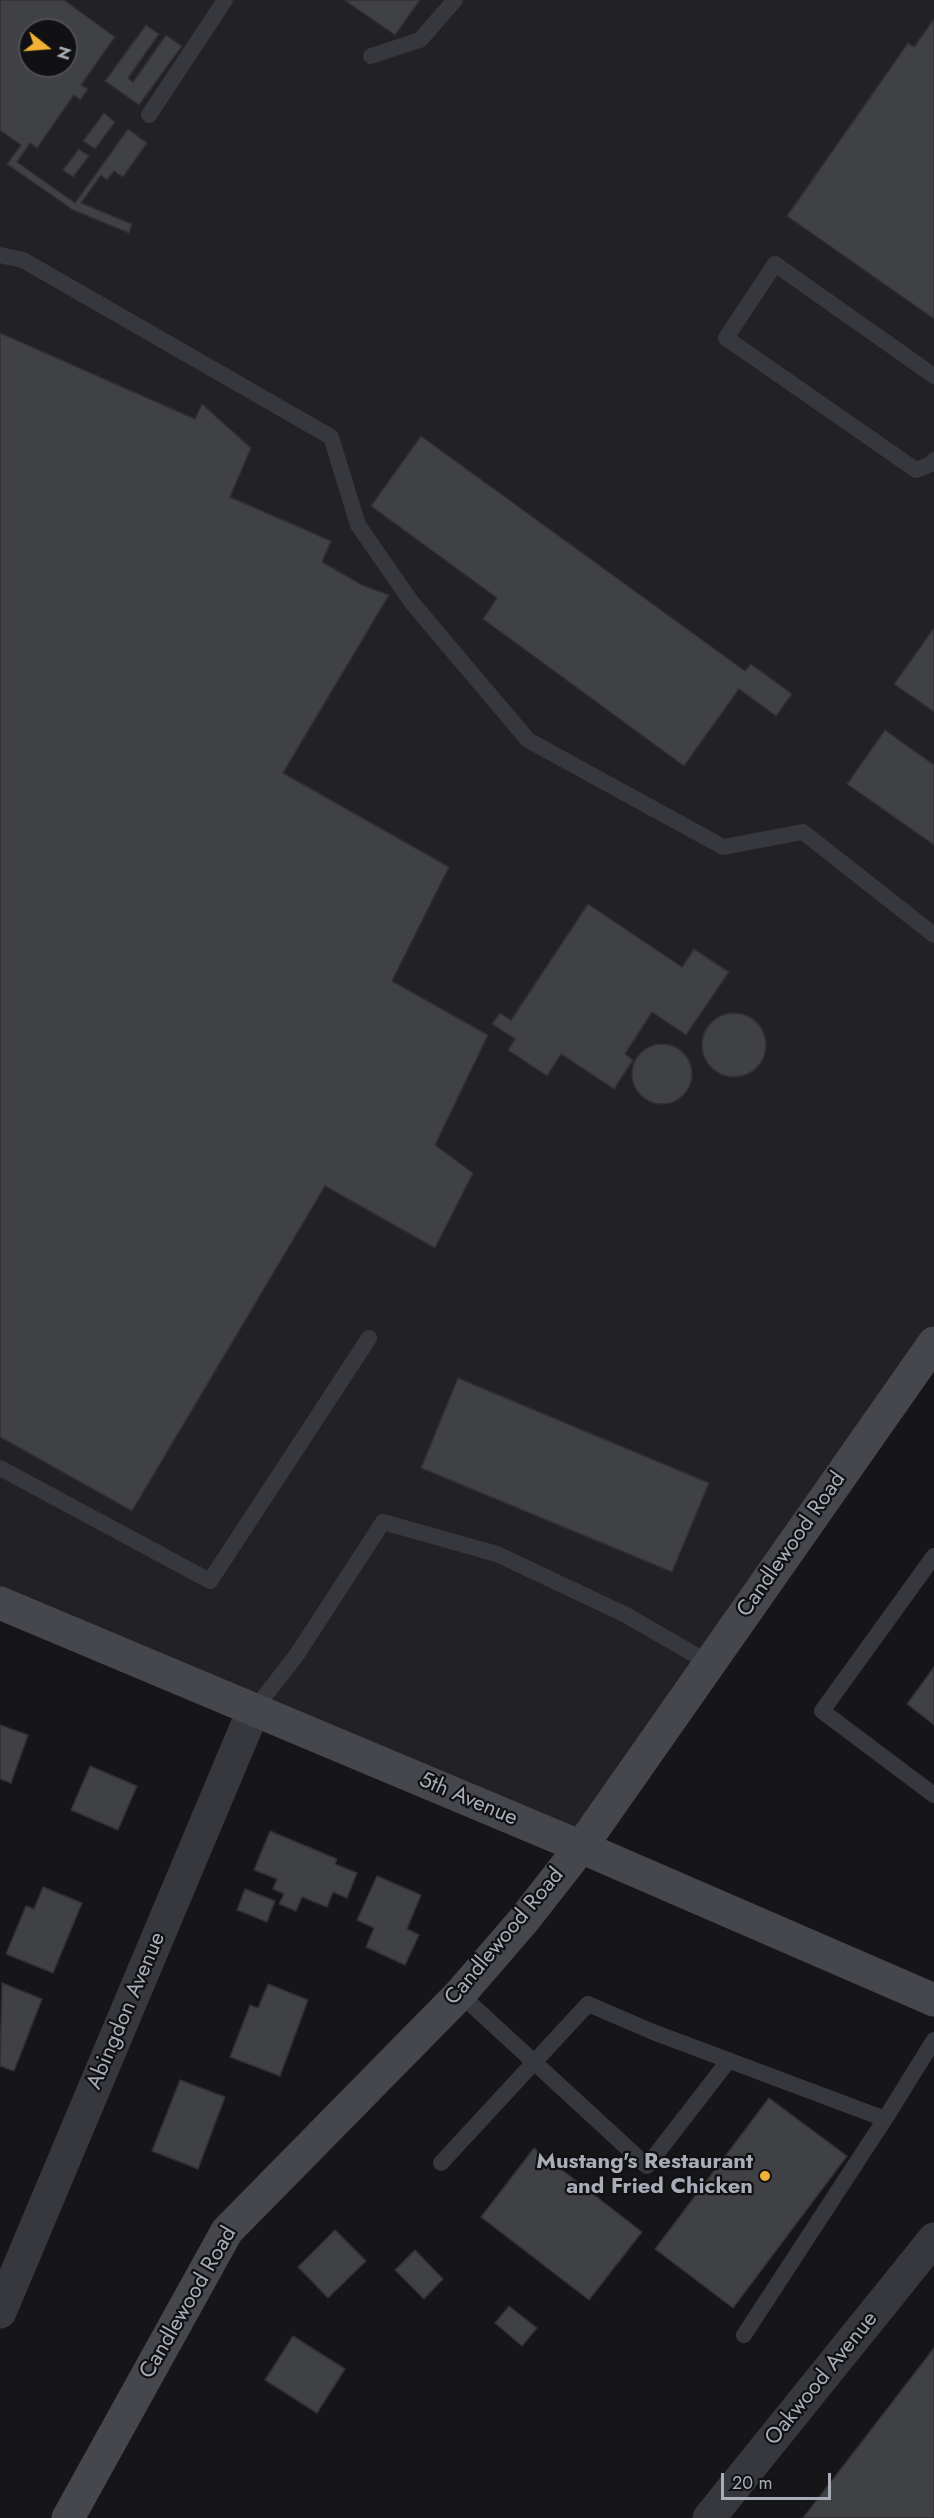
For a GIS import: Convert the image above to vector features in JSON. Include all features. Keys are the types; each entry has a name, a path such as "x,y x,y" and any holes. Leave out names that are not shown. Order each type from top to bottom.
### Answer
{"street":[{"name":"Candlewood Road","path":"68,2518 227,2231 460,1994 523,1921 581,1847 933,1346"},
{"name":"5th Avenue","path":"0,1603 581,1847 934,2000"},
{"name":"Abingdon Avenue","path":"0,2312 253,1711"},
{"name":"Oakwood Avenue","path":"709,2518 934,2239"}],"lane":[{"path":"149,115 225,0"},
{"path":"371,56 420,40 455,0"},
{"path":"0,255 23,260 331,437 358,525 413,604 528,740 723,847 803,832 934,935"},
{"path":"934,376 775,264 726,338 916,470 931,464 934,460"},
{"path":"0,1468 210,1581 369,1338"},
{"path":"253,1711 296,1656 383,1522 497,1554 626,1615 710,1663"},
{"path":"934,1556 822,1710 934,1795"},
{"path":"460,1994 647,2166 729,2061"},
{"path":"441,2163 588,2004 729,2061 885,2119"},
{"path":"744,2335 934,2040"}],"shaded area":[{"path":"0,0 934,0 934,1343 581,1847 0,1602"}],"building":[{"path":"0,0 64,0 115,37 81,85 88,89 80,100 74,95 37,148 30,143 17,162 75,203 128,129 147,143 123,177 114,171 107,180 101,175 81,203 132,224 129,233 73,210 7,164 21,145 0,130"},
{"path":"344,0 420,0 395,35"},
{"path":"934,19 934,319 787,216 908,43 914,47"},
{"path":"146,25 159,34 128,78 133,82 166,35 182,46 139,105 105,81"},
{"path":"104,113 115,122 95,149 83,141"},
{"path":"79,149 89,156 73,177 63,170"},
{"path":"0,333 195,419 202,404 251,448 230,497 331,541 322,562 362,585 389,595 283,773 449,867 392,981 488,1035 435,1145 473,1173 435,1248 325,1186 132,1511 0,1437"},
{"path":"421,436 745,671 751,664 792,694 776,716 739,689 684,766 483,619 497,598 371,506"},
{"path":"934,628 934,712 894,684"},
{"path":"885,730 934,765 934,845 847,784"},
{"path":"588,904 682,967 694,949 729,972 686,1035 652,1012 625,1054 633,1060 614,1089 561,1054 547,1076 508,1050 515,1039 492,1024 500,1013 511,1020"},
{"path":"728,1013 740,1013 757,1022 764,1033 766,1045 764,1057 757,1068 740,1077 728,1077 716,1072 707,1063 702,1051 702,1039 707,1027 716,1018"},
{"path":"662,1044 679,1049 687,1057 692,1074 687,1091 679,1099 662,1104 645,1099 637,1091 632,1074 637,1057 645,1049"},
{"path":"458,1378 709,1483 672,1572 421,1468"},
{"path":"934,1667 934,1725 907,1704"},
{"path":"0,1725 28,1735 11,1783 0,1779"},
{"path":"90,1766 137,1786 118,1830 71,1810"},
{"path":"270,1831 337,1859 335,1864 357,1873 347,1898 333,1892 327,1907 302,1897 296,1911 279,1904 284,1894 273,1889 277,1879 254,1870"},
{"path":"377,1876 421,1895 407,1929 419,1935 405,1965 366,1947 374,1928 357,1920"},
{"path":"43,1887 82,1903 53,1973 6,1954 26,1906 34,1909"},
{"path":"245,1889 275,1901 267,1922 237,1910"},
{"path":"2,1983 42,1999 14,2071 0,2066"},
{"path":"268,1984 308,2000 280,2076 230,2057 250,2005 258,2008"},
{"path":"180,2080 225,2097 198,2169 152,2151"},
{"path":"769,2098 847,2156 733,2308 655,2249"},
{"path":"534,2148 642,2232 589,2300 481,2217"},
{"path":"335,2230 366,2261 328,2298 298,2267"},
{"path":"415,2250 443,2279 424,2299 395,2270"},
{"path":"509,2306 537,2328 522,2346 495,2323"},
{"path":"293,2336 345,2369 317,2413 265,2380"},
{"path":"934,2348 934,2518 803,2518"}],"place":[{"name":"Mustang's Restaurant and Fried Chicken","path":"765,2176"}]}
